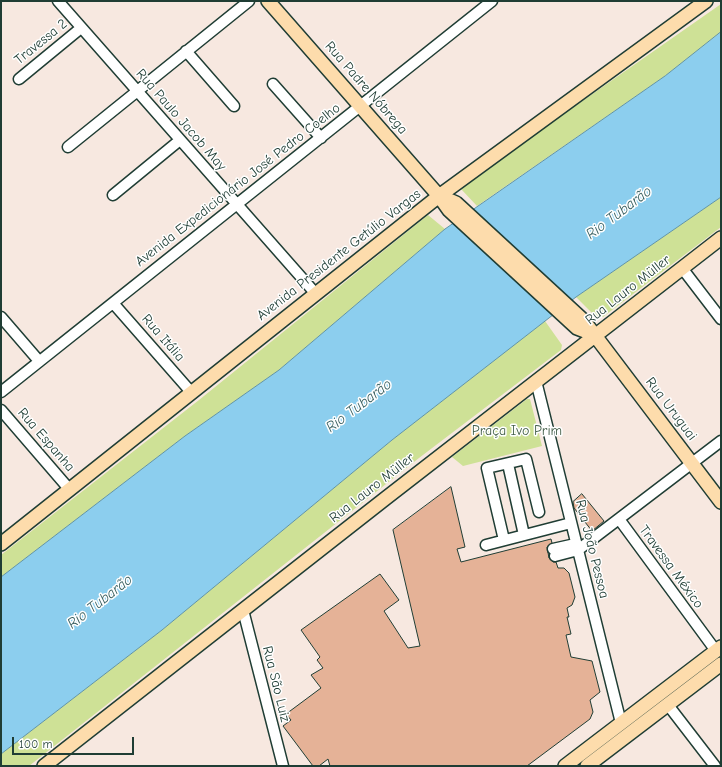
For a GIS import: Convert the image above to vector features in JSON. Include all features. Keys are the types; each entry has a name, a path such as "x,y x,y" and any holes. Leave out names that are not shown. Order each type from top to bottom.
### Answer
{"main road":[{"name":"Rua Padre Nóbrega","path":"268,1 439,196 581,324"},
{"name":"Avenida Presidente Getúlio Vargas","path":"1,544 439,196 706,1"},
{"name":"Rua Lauro Müller","path":"44,766 721,238"},
{"name":"Rua Uruguai","path":"581,324 595,336 721,502"},
{"path":"565,766 719,649"},
{"path":"588,766 721,664"},
{"path":"668,705 667,698 680,685 682,677"}],"street":[{"name":"Rua Paulo Jacob May","path":"58,1 316,294"},
{"path":"68,147 249,1"},
{"name":"Avenida Expedicionário José Pedro Coelho","path":"1,392 492,1"},
{"name":"Travessa 2","path":"19,79 81,28"},
{"path":"186,51 234,106"},
{"path":"273,84 321,138"},
{"path":"113,195 180,140"},
{"path":"682,268 721,319"},
{"name":"Rua Itália","path":"113,303 191,392"},
{"path":"1,317 39,361"},
{"name":"Rua João Pessoa","path":"536,381 621,723"},
{"name":"Rua Espanha","path":"1,410 70,490"},
{"path":"554,553 578,550 721,441"},
{"path":"504,540 487,468 526,459 539,512"},
{"path":"508,464 524,535"},
{"name":"Travessa México","path":"619,519 719,649"},
{"path":"486,545 571,523"},
{"name":"Rua São Luiz","path":"243,610 282,766"},
{"path":"668,705 715,766"}],"green space":[{"path":"721,4 721,32 665,76 477,206 461,189 551,123"},
{"path":"721,197 721,227 603,317 596,317 576,297"},
{"path":"428,215 445,229 279,370 185,436 1,577 1,555 199,400"},
{"path":"545,321 562,345 561,350 419,458 29,766 1,766 1,754 162,630 392,440"},
{"name":"Praça Ivo Prim","path":"527,399 530,399 542,446 463,466 452,457"}],"water":[{"name":"Rio Tubarão","path":"721,32 721,197 576,297 392,440 162,630 1,754 1,577 185,436 279,370 445,229 665,76"}],"building":[{"path":"451,487 465,547 457,549 461,562 551,539 552,543 547,547 549,558 553,562 556,562 558,568 564,568 569,573 575,597 572,605 567,608 569,617 567,617 571,634 566,635 571,657 592,661 600,692 590,700 593,712 590,719 527,766 330,766 328,759 319,766 313,766 283,726 291,720 286,714 321,688 311,675 323,668 317,660 320,657 301,630 380,574 399,600 384,611 408,648 420,646 393,530"},
{"path":"582,494 604,521 592,531 574,508 573,502"}]}
